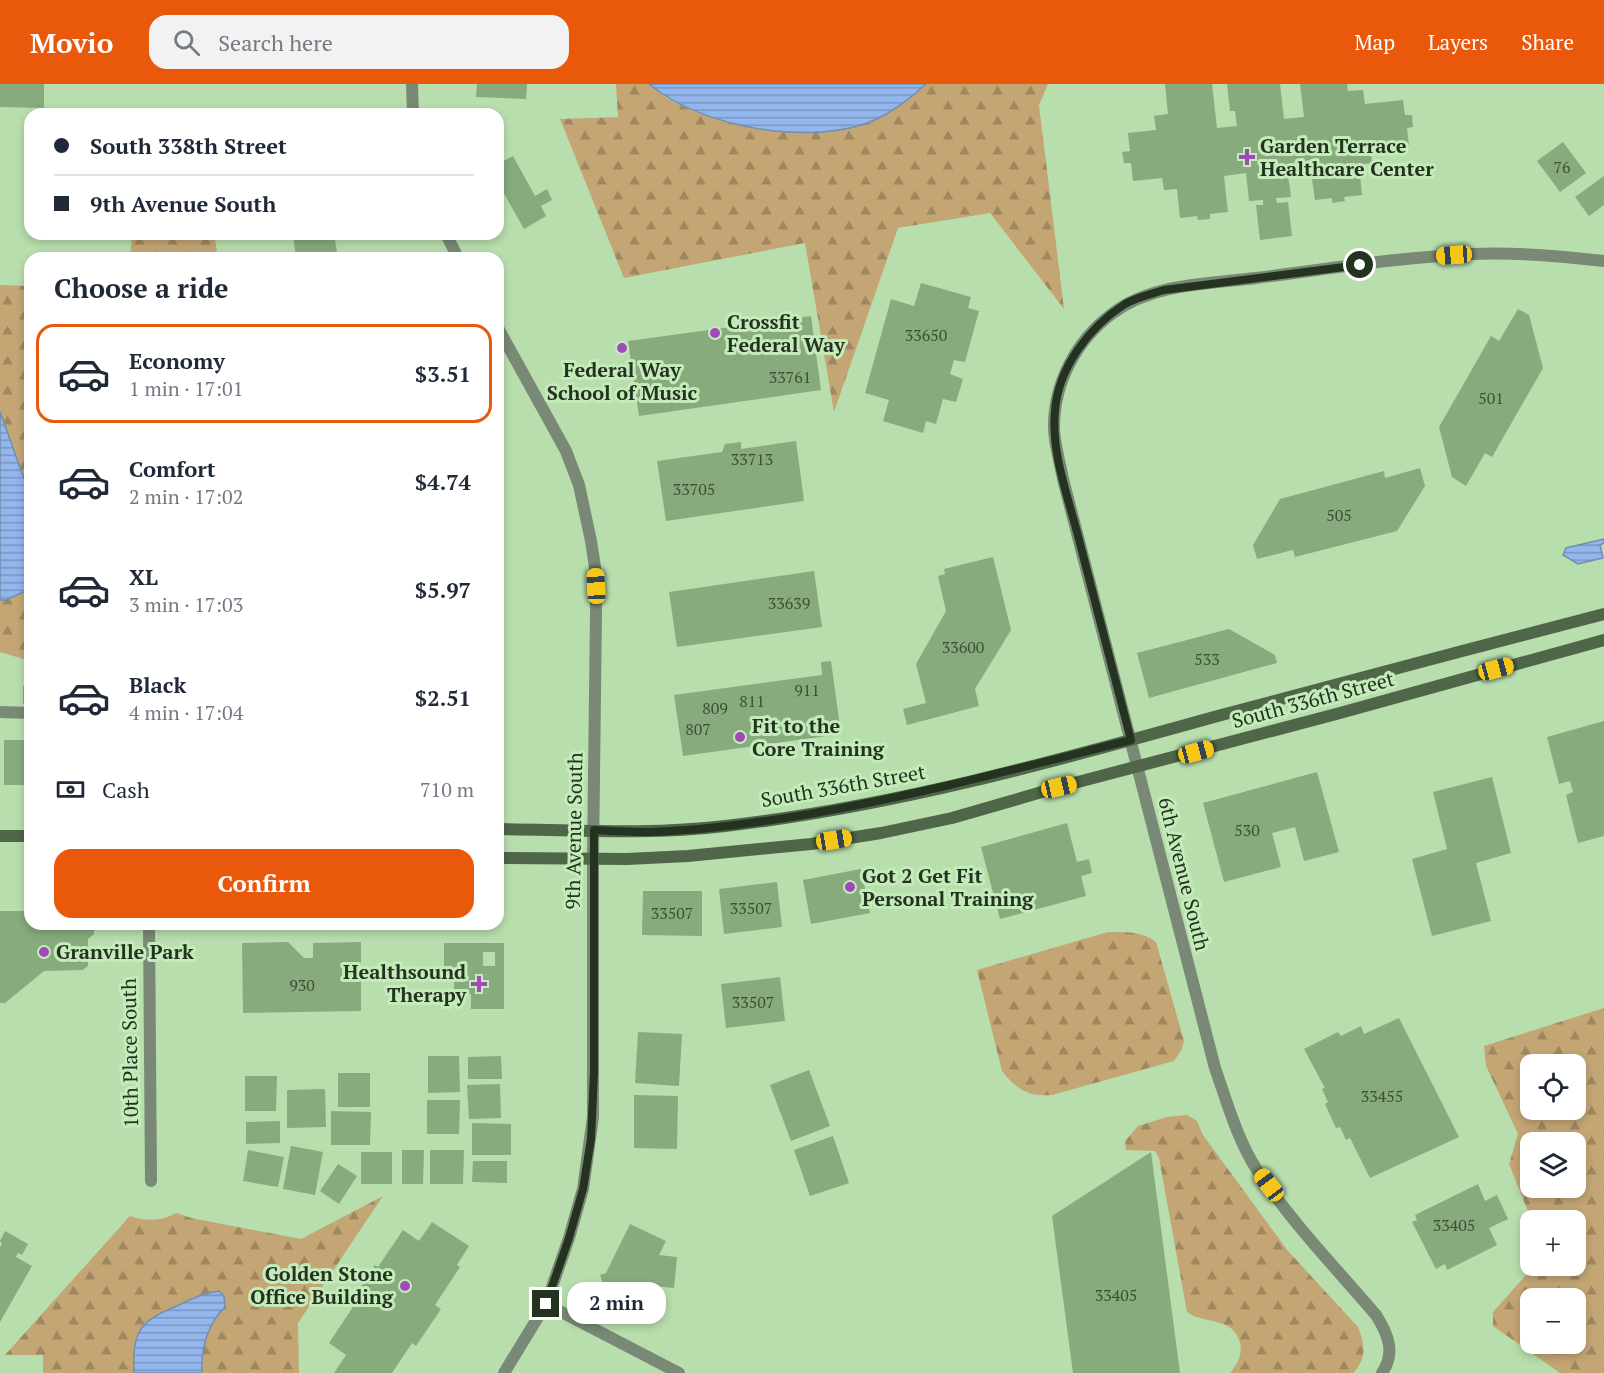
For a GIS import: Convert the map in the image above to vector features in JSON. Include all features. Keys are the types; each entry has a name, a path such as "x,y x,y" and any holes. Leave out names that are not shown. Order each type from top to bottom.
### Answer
{"main road":[{"name":"South 336th Street","path":"504,829 647,832 681,830 726,826 856,806 922,793 1131,740 1604,614"},
{"name":"South 336th Street","path":"504,858 688,856 752,851 870,834 951,818 1604,640"},
{"path":"0,836 24,836"}],"street":[{"path":"412,84 413,108"},
{"name":"6th Avenue South","path":"1382,1373 1390,1356 1387,1337 1376,1315 1303,1232 1257,1170 1242,1142 1215,1068 1063,479 1054,432 1059,389 1073,357 1100,323 1127,303 1164,290 1343,267 1462,255 1520,255 1604,261"},
{"name":"9th Avenue South","path":"504,339 566,451 588,520 596,586 592,858 594,1072 591,1139 583,1189 546,1304 504,1373"},
{"path":"0,712 24,713"},
{"name":"10th Place South","path":"149,930 151,1181"},
{"path":"546,1304 679,1373"}],"green space":[{"path":"616,84 649,84 668,99 719,120 748,127 803,132 826,131 903,103 926,84 1048,84 1039,105 1064,309 990,213 898,228 834,412 805,243 624,278 560,119 618,117"},
{"path":"132,240 215,240 217,252 130,252"},
{"path":"0,285 24,286 24,478 0,412"},
{"path":"24,592 24,659 0,652 0,600 6,600"},
{"path":"1108,932 1139,934 1156,942 1184,1041 1181,1051 1174,1061 1052,1095 1036,1095 1023,1090 1012,1083 1002,1071 977,970"},
{"path":"1604,1008 1604,1373 1560,1373 1533,1354 1586,1354 1586,1288 1520,1288 1520,1345 1493,1326 1493,1312 1525,1276 1586,1276 1586,1210 1528,1210 1523,1198 1586,1198 1586,1132 1520,1132 1520,1191 1509,1164 1518,1134 1486,1066 1484,1046"},
{"path":"1187,1115 1197,1121 1203,1135 1288,1251 1358,1327 1362,1339 1363,1357 1353,1373 1230,1373 1241,1351 1236,1334 1225,1325 1187,1312 1159,1158 1155,1151 1126,1150 1125,1141 1138,1126 1167,1117"},
{"path":"383,1196 298,1323 299,1373 202,1373 206,1338 225,1307 134,1356 134,1373 43,1373 43,1355 5,1355 130,1216 154,1220 177,1213 191,1218 301,1239"}],"water":[{"path":"649,84 926,84 890,112 852,128 823,132 791,132 759,129 698,112 671,99"},
{"path":"0,412 24,478 24,592 6,600 0,600"},
{"path":"1604,539 1604,543 1600,545 1603,558 1578,564 1563,555 1566,548"},
{"path":"219,1291 224,1296 225,1307 206,1338 202,1373 134,1373 137,1337 147,1322 193,1298"}],"building":[{"path":"0,84 44,84 44,108 0,107"},
{"path":"477,84 527,84 526,99 476,97"},
{"name":"Garden Terrace Healthcare Center","path":"1165,84 1212,84 1217,128 1237,126 1235,111 1230,111 1227,84 1280,84 1284,119 1304,117 1300,84 1347,84 1348,91 1363,90 1365,104 1403,100 1405,115 1412,115 1413,127 1407,128 1409,146 1371,150 1372,163 1359,165 1362,195 1344,197 1345,201 1332,203 1332,198 1315,200 1310,165 1287,167 1291,197 1276,198 1277,203 1288,202 1292,236 1260,240 1256,205 1263,205 1263,200 1249,201 1246,173 1224,176 1228,212 1210,214 1210,219 1198,220 1197,216 1180,218 1177,189 1164,190 1162,178 1133,181 1131,163 1124,163 1122,152 1130,151 1128,133 1156,130 1154,116 1168,114"},
{"path":"1563,142 1586,173 1560,192 1537,161"},
{"path":"513,156 535,196 547,189 552,200 541,206 546,216 524,229 504,194 504,161"},
{"path":"1604,176 1604,205 1589,216 1575,197"},
{"path":"294,240 335,240 337,252 295,252"},
{"path":"921,283 971,297 968,308 979,311 965,362 954,360 950,374 963,379 956,402 943,399 936,424 926,421 923,433 883,421 889,400 865,393 891,299 914,306"},
{"path":"1518,309 1529,315 1543,368 1492,457 1485,453 1466,486 1452,477 1439,427 1491,336 1499,341"},
{"path":"811,316 821,390 639,416 628,341"},
{"path":"796,441 804,501 666,521 657,461 722,452 725,444 741,442 741,449"},
{"path":"1420,468 1425,486 1397,531 1295,557 1293,550 1257,559 1253,545 1280,499 1384,471 1385,478"},
{"path":"993,557 1011,630 975,689 979,706 907,725 903,709 926,703 916,664 946,611 938,576 945,574 944,569"},
{"path":"814,571 822,627 677,647 669,592"},
{"path":"1229,629 1275,655 1277,663 1149,698 1137,653"},
{"path":"831,661 841,734 683,756 674,695 822,675 821,662"},
{"path":"1604,721 1604,836 1578,843 1566,795 1573,792 1570,781 1559,784 1547,737"},
{"path":"4,740 24,740 24,785 4,785"},
{"path":"1317,772 1339,852 1304,861 1295,827 1272,833 1281,867 1224,882 1203,803"},
{"path":"1492,777 1511,853 1476,863 1491,921 1432,936 1412,859 1447,849 1433,792"},
{"path":"1067,823 1077,862 1089,859 1092,873 1081,876 1086,896 1000,919 981,847"},
{"path":"861,869 870,913 811,924 803,880"},
{"path":"777,882 782,927 724,934 719,889"},
{"path":"643,891 702,891 702,936 642,935"},
{"name":"Granville Park","path":"0,911 24,911 24,930 94,930 94,934 88,939 88,966 83,970 44,971 5,1003 0,1003"},
{"path":"288,942 304,958 313,958 313,943 361,942 361,1011 243,1013 242,943"},
{"name":"Healthsound Therapy","path":"444,943 504,943 504,1009 471,1009 471,994 454,994 454,975 444,975","holes":["483,952 495,952 495,966 483,966"]},
{"path":"780,977 785,1021 726,1028 721,984"},
{"path":"1399,1018 1459,1137 1370,1178 1350,1138 1346,1140 1340,1127 1336,1128 1325,1104 1328,1102 1322,1089 1325,1088 1304,1049 1338,1032 1341,1036 1361,1026 1364,1034"},
{"path":"638,1032 682,1034 679,1086 635,1083"},
{"path":"428,1056 459,1056 460,1092 428,1093"},
{"path":"501,1056 502,1079 468,1079 468,1057"},
{"path":"809,1070 830,1126 791,1141 770,1085"},
{"path":"338,1073 370,1073 370,1107 338,1107"},
{"path":"245,1076 277,1076 276,1111 245,1111"},
{"path":"500,1084 501,1118 469,1119 467,1085"},
{"path":"325,1089 326,1127 287,1128 287,1090"},
{"path":"634,1095 678,1096 677,1149 634,1148"},
{"path":"427,1100 460,1100 459,1134 427,1134"},
{"path":"331,1111 371,1112 370,1145 331,1145"},
{"path":"280,1121 280,1143 246,1144 246,1122"},
{"path":"472,1123 511,1124 511,1155 472,1155"},
{"path":"833,1136 849,1183 810,1196 794,1150"},
{"path":"291,1146 323,1152 315,1195 283,1189"},
{"path":"248,1150 284,1157 278,1187 243,1181"},
{"path":"402,1150 424,1150 423,1184 402,1184"},
{"path":"430,1150 464,1150 463,1184 430,1184"},
{"path":"361,1152 392,1152 392,1184 361,1184"},
{"path":"1151,1152 1180,1373 1073,1373 1052,1216"},
{"path":"473,1161 507,1161 507,1183 472,1182"},
{"path":"338,1164 357,1176 339,1204 320,1191"},
{"path":"1478,1184 1485,1201 1497,1195 1508,1219 1489,1228 1497,1245 1447,1270 1445,1264 1436,1269 1412,1222 1417,1220 1415,1215"},
{"name":"Golden Stone Office Building","path":"432,1222 469,1246 457,1265 460,1267 435,1305 441,1309 416,1346 412,1343 392,1373 334,1373 346,1355 329,1343 353,1307 349,1305 375,1265 378,1267 403,1230 419,1241"},
{"path":"630,1224 666,1241 659,1255 677,1257 674,1288 654,1286 647,1282 636,1305 613,1294 607,1296 600,1275 606,1273"},
{"path":"5,1231 28,1244 22,1255 18,1253 16,1257 32,1266 0,1322 0,1247 2,1244 0,1241"}],"place":[{"name":"Garden Terrace Healthcare Center","path":"1247,157"},
{"name":"Crossfit Federal Way","path":"715,333"},
{"name":"Federal Way School of Music","path":"622,348"},
{"name":"Fit to the Core Training","path":"740,737"},
{"name":"Got 2 Get Fit Personal Training","path":"850,887"},
{"name":"Granville Park","path":"44,952"},
{"name":"Healthsound Therapy","path":"479,984"},
{"name":"Golden Stone Office Building","path":"405,1286"}],"route":[{"path":"546,1304 583,1189 591,1139 594,1072 592,858 594,830 647,832 681,830 744,824 847,808 922,793 1131,740 1063,479 1054,432 1059,389 1066,371 1073,357 1100,323 1127,303 1146,295 1164,290 1360,265"}]}
